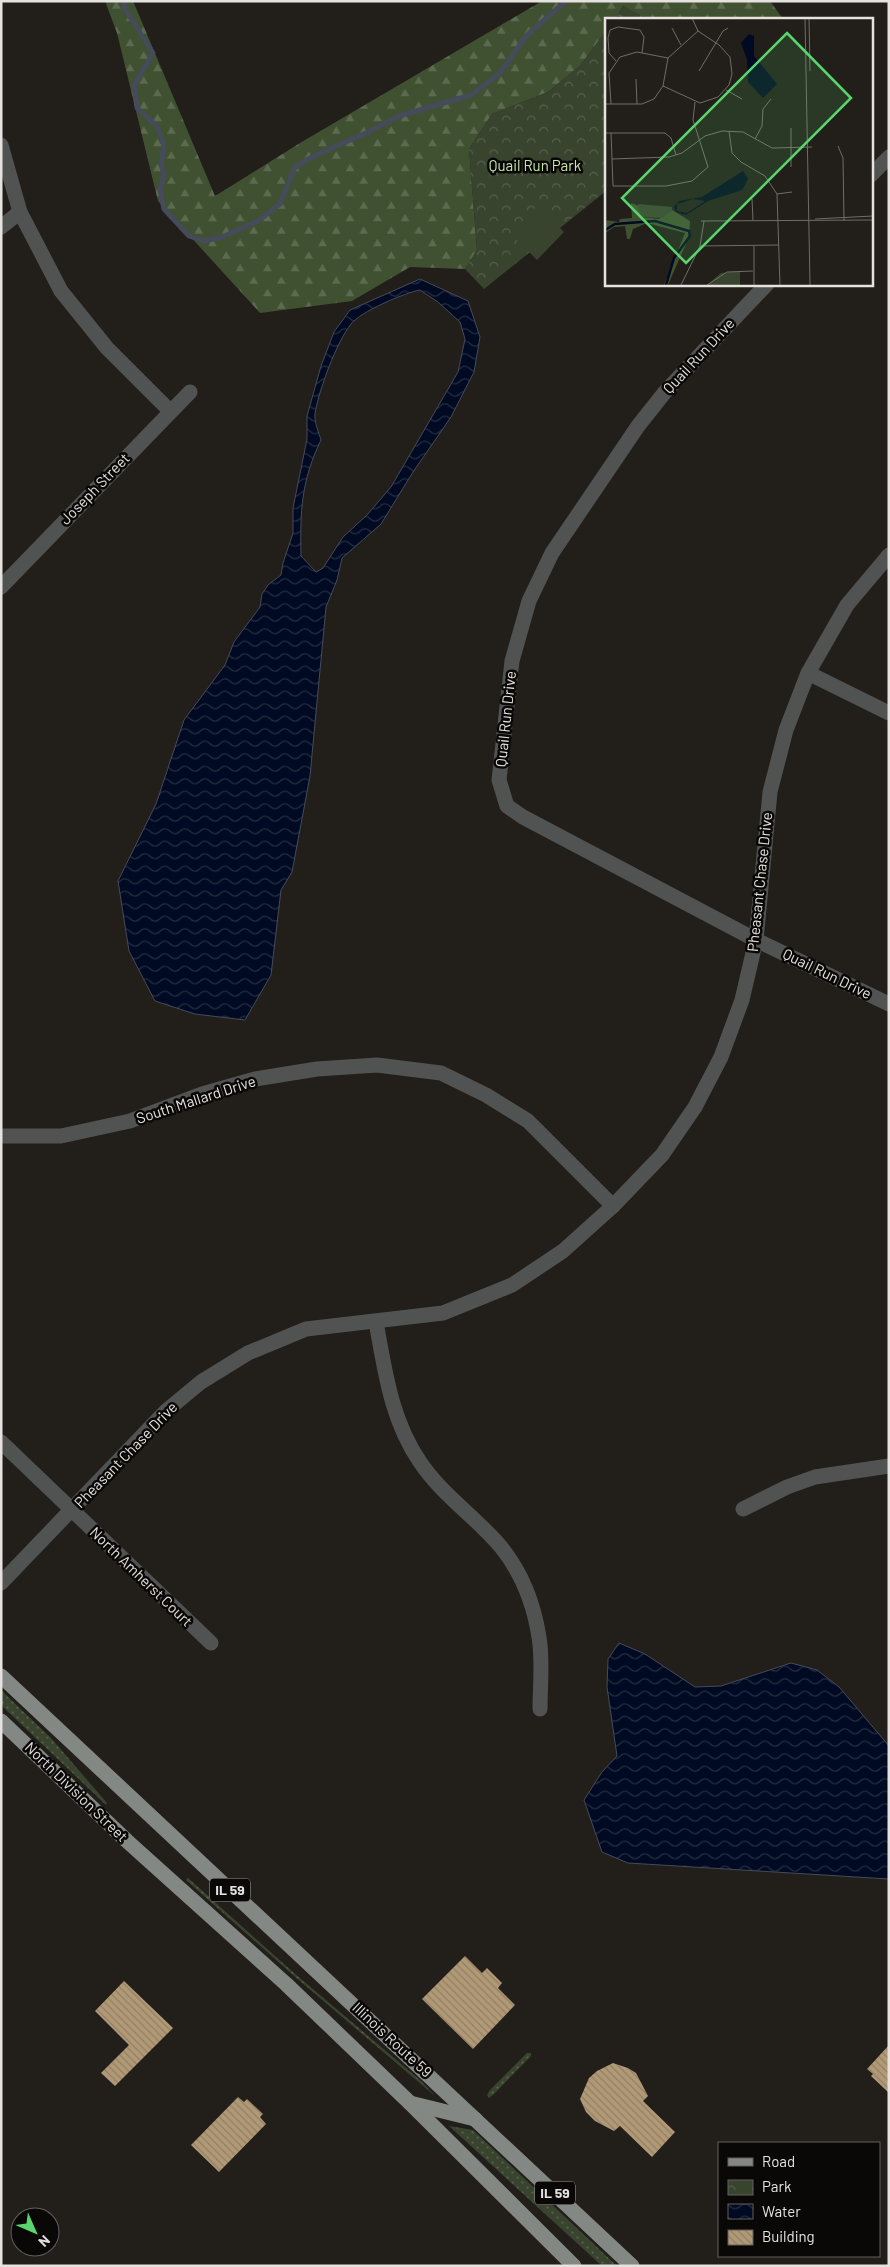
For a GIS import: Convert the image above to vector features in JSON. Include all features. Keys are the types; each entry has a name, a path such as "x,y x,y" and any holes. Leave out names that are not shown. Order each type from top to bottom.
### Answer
{"main road":[{"name":"North Division Street","path":"1,1676 150,1816"},
{"name":"North Division Street","path":"1,1721 286,1984 410,2103"},
{"name":"Illinois Route 59","path":"150,1816 477,2119 632,2266"},
{"path":"410,2103 477,2119"},
{"name":"IL 59","path":"410,2103 574,2266"}],"street":[{"path":"1,144 20,212 62,291 107,348 170,411"},
{"path":"872,174 889,157"},
{"path":"1,227 20,212"},
{"name":"Quail Run Drive","path":"766,285 665,392 638,426 552,553 529,601 512,661 499,780 507,806 523,816 756,940 889,1004"},
{"name":"Joseph Street","path":"1,587 190,392"},
{"name":"Pheasant Chase Drive","path":"1,1583 166,1411 209,1377 248,1353 306,1329 443,1314 512,1286 563,1251 613,1206 662,1155 695,1107 721,1057 742,1000 756,940 770,792 786,730 808,673 847,605 889,554"},
{"path":"808,673 889,713"},
{"name":"South Mallard Drive","path":"1,1136 61,1136 130,1121 202,1094 255,1080 317,1069 377,1065 441,1073 486,1095 528,1121 613,1206"},
{"path":"376,1322 390,1398 401,1428 419,1462 441,1489 501,1547 526,1585 539,1638 540,1709"},
{"name":"North Amherst Court","path":"1,1442 211,1643"},
{"path":"743,1508 787,1487 815,1477 889,1466"}],"green space":[{"path":"105,1 133,1 215,196 300,143 542,1 770,1 782,18 644,18 623,6 616,18 605,18 605,32 580,66 548,92 492,114 469,149 477,250 465,269 410,267 352,301 260,313 158,201 117,33"},
{"path":"623,6 646,18 616,18"},
{"name":"Quail Run Park","path":"605,32 605,192 484,289 465,269 477,250 469,149 492,114 548,92 580,66"},
{"path":"538,205 564,232 537,260 511,234"},
{"path":"1,1690 51,1738 107,1803 106,1805 1,1705"},
{"path":"188,1878 294,1973 420,2080 435,2096 293,1975 186,1880"},
{"path":"527,2053 531,2053 531,2056 489,2098 487,2095 490,2090"},
{"path":"449,2126 473,2130 617,2266 602,2266"}],"water":[{"path":"420,279 468,301 480,337 474,372 451,417 413,472 381,524 342,558 337,580 326,607 310,776 292,872 281,890 271,975 245,1020 195,1014 155,1001 129,951 118,881 156,804 184,720 225,665 234,642 260,607 262,594 268,585 281,575 293,533 293,508 307,439 307,416 321,366 334,332 350,310","holes":["420,290 438,302 460,322 465,339 458,372 391,487 367,515 343,537 323,568 316,572 301,556 303,497 309,469 321,440 315,414 324,380 334,354 351,324 363,314 394,299"]},
{"path":"619,1643 645,1654 695,1687 721,1686 791,1663 817,1670 839,1687 889,1746 889,1879 628,1863 602,1852 584,1800 602,1772 617,1756 607,1687 608,1659"}],"building":[{"path":"465,1956 482,1973 487,1968 502,1983 498,1988 515,2005 473,2049 422,1999"},
{"path":"124,1981 173,2028 115,2086 101,2073 129,2045 95,2011"},
{"path":"889,2045 889,2093 871,2076 873,2074 867,2069"},
{"path":"613,2063 636,2073 648,2096 643,2101 675,2132 652,2157 620,2126 614,2131 595,2121 586,2112 580,2099 589,2078 597,2071"},
{"path":"238,2097 244,2102 247,2099 263,2114 260,2117 266,2124 219,2172 191,2145"}],"waterway":[{"path":"124,1 125,9 153,53 134,85 137,108 157,126 164,145 161,164 164,175 160,190 164,209 189,236 204,241 222,237 258,221 280,204 295,167 314,156 399,116 471,95 499,74 526,36 566,1"}]}
